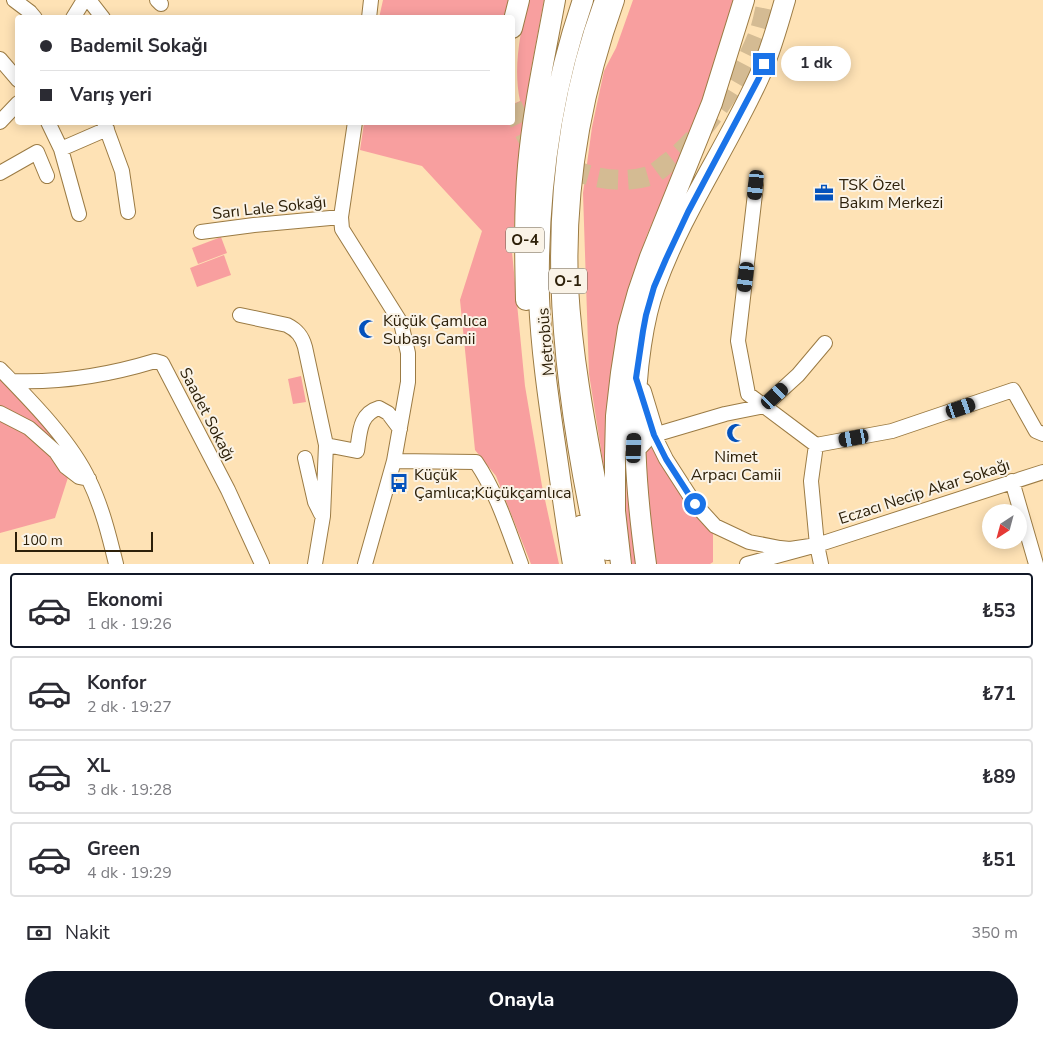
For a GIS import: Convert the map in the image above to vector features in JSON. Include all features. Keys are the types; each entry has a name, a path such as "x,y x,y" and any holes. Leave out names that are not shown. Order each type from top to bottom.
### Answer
{"highway":[{"path":"515,16 519,0"},
{"name":"O-4","path":"555,0 536,102 528,167 525,247 526,303 533,371 560,478"},
{"name":"O-1","path":"574,564 544,360 540,299 540,232 543,177 551,123 563,68 583,0"},
{"name":"O-1","path":"610,564 589,453 575,352 568,286 568,243 571,181 579,128 589,80 602,33 614,0"},
{"path":"622,564 615,511 615,456 617,407 628,328 650,257 712,103 744,0"},
{"path":"646,564 639,512 634,448 636,378 646,315 654,287 688,212 759,78 785,0"},
{"path":"634,448 647,436 654,435 636,378"}],"street":[{"path":"14,0 32,15"},
{"path":"75,15 84,0"},
{"path":"89,0 101,15"},
{"path":"369,15 371,0"},
{"name":"Metrobüs","path":"587,564 567,441 554,330 551,285 555,174 568,97 596,0"},
{"name":"Metrobüs","path":"598,564 580,476 567,385 558,287 558,230 561,175 573,98 594,21 602,0"},
{"path":"0,59 15,76"},
{"path":"0,122 15,106"},
{"path":"49,125 61,149 79,214"},
{"path":"355,125 341,218 342,229 401,323 408,353 408,382 394,461 365,564"},
{"path":"61,149 106,126 122,171 128,212"},
{"path":"0,173 36,152 48,176"},
{"path":"756,185 738,341 748,394 816,445 892,431 1013,390 1036,431 1043,434"},
{"name":"Sarı Lale Sokağı","path":"201,232 254,225 341,218"},
{"path":"240,315 287,325 293,328 302,338 326,445 323,516 315,564"},
{"path":"817,545 790,549 780,548 749,542 715,526 695,504 666,459 654,435 725,414 764,406 798,375 825,343"},
{"name":"Saadet Sokağı","path":"12,381 107,374 155,361 162,364 228,490 262,564"},
{"path":"0,369 56,430 73,465"},
{"path":"326,445 357,451 360,424 366,415 372,410 379,408 388,413 400,429"},
{"path":"0,413 29,428 89,479 106,521 116,564"},
{"name":"Eczacı Necip Akar Sokağı","path":"816,445 811,481 817,545 821,564"},
{"path":"305,458 315,502 323,516"},
{"path":"394,461 476,462 490,485 521,564"},
{"name":"Eczacı Necip Akar Sokağı","path":"817,545 1043,472"},
{"path":"1012,481 1036,564"},
{"path":"747,564 817,545"}],"shaded area":[{"path":"383,0 511,0 508,15 380,15"},
{"path":"528,0 544,0 530,75 518,176 512,252 525,386 542,486 559,564 531,564 496,476 475,450 460,300 482,231 422,166 360,150 364,125 515,125 515,103 520,101 517,63"},
{"path":"633,0 737,0 705,95 647,235 632,280 607,487 589,374 583,193 592,127 604,71 616,48"},
{"path":"221,237 227,253 198,264 192,248"},
{"path":"224,255 231,275 197,287 190,268"},
{"path":"0,374 26,402 73,462 55,518 0,533"},
{"path":"301,376 306,402 293,404 288,379"},
{"path":"627,418 641,564 632,564 626,523"},
{"path":"650,446 713,519 713,562 710,564 651,564 642,453"}],"tunnel":[{"path":"515,112 524,132 536,150 559,164 605,179 623,180 651,175 680,153 708,122 721,104 753,48 760,30 767,0"}],"place":[{"name":"TSK Özel Bakım Merkezi","path":"824,193"},
{"name":"Küçük Çamlıca Subaşı Camii","path":"368,329"},
{"name":"Nimet Arpacı Camii","path":"736,433"},
{"name":"Küçük Çamlıca;Küçükçamlıca","path":"399,483"}],"route":[{"path":"695,504 666,459 654,435 636,378 646,315 654,287 688,212 737,121 764,64"}]}
